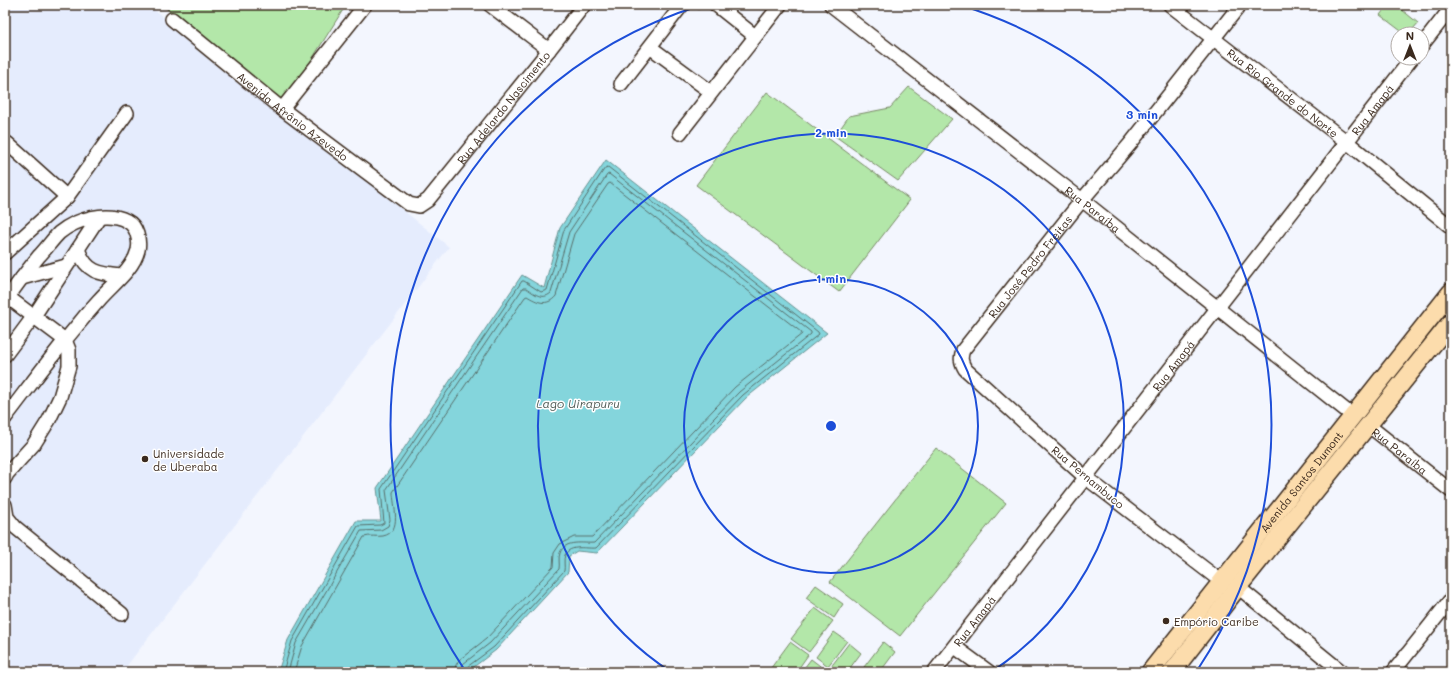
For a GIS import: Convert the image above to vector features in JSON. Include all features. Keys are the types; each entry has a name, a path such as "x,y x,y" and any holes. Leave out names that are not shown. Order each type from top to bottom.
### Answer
{"main road":[{"name":"Avenida Santos Dumont","path":"1150,672 1451,292"},
{"name":"Avenida Santos Dumont","path":"1172,672 1238,587 1451,322"}],"street":[{"path":"282,109 365,5"},
{"path":"490,5 549,50"},
{"name":"Rua Adelardo Nascimento","path":"419,206 428,200 584,5"},
{"path":"621,84 682,5"},
{"path":"716,5 755,36"},
{"path":"680,133 780,5"},
{"name":"Rua Paraíba","path":"831,5 1082,200 1353,416"},
{"name":"Rua Rio Grande do Norte","path":"1170,5 1347,142 1451,227"},
{"name":"Rua José Pedro Freitas","path":"962,363 960,356 963,350 1082,200 1130,144 1240,5"},
{"path":"1430,35 1451,8"},
{"name":"Avenida Afrânio Azevedo","path":"172,19 282,109 409,204 419,206"},
{"path":"650,47 711,92"},
{"name":"Rua Amapá","path":"934,672 955,647 1085,477 1406,66"},
{"path":"5,254 67,197 127,113"},
{"path":"6,143 67,197"},
{"path":"5,355 34,316 98,217"},
{"path":"5,418 65,340 135,259 138,250 138,241 136,230 130,222 121,218 98,217 76,223 58,234 6,298 34,316 65,340 69,350 69,366 60,397 49,420 34,444 5,478"},
{"path":"78,249 86,265 95,271 102,274 121,276"},
{"path":"22,278 66,266"},
{"name":"Rua Pernambuco","path":"962,363 965,369 1085,477 1222,582"},
{"name":"Rua Paraíba","path":"1368,425 1451,491"},
{"path":"5,505 7,517 15,527 122,614"},
{"path":"1238,587 1342,672"},
{"path":"1393,672 1451,599"},
{"path":"955,647 989,672"}],"path":[{"path":"698,9 702,5"}],"shaded area":[{"name":"Universidade de Uberaba","path":"5,5 148,5 449,247 122,672 5,672"}],"green space":[{"path":"162,5 346,5 285,102"},
{"path":"1388,5 1396,5 1418,23 1416,26 1394,26 1380,15"},
{"path":"909,87 952,119 898,181 835,136 849,116 890,108"},
{"path":"767,92 910,200 839,292 696,185"},
{"path":"936,448 1006,503 900,636 830,582"},
{"path":"816,585 843,604 834,618 806,598"},
{"path":"815,608 833,621 809,652 791,639"},
{"path":"834,632 847,641 828,666 816,657"},
{"path":"790,642 808,655 796,672 768,672"},
{"path":"883,642 895,652 880,672 871,672 864,667"},
{"path":"849,643 861,653 847,672 835,672 830,668"},
{"path":"811,659 828,672 801,672"}],"water":[{"name":"Lago Uirapuru","path":"606,160 827,333 746,398 597,553 577,551 569,556 568,572 496,650 467,672 278,672 288,640 356,521 381,521 377,488 522,275 544,288 560,228"}],"place":[{"name":"Universidade de Uberaba","path":"145,459"},
{"name":"Empório Caribe","path":"1166,621"}]}
